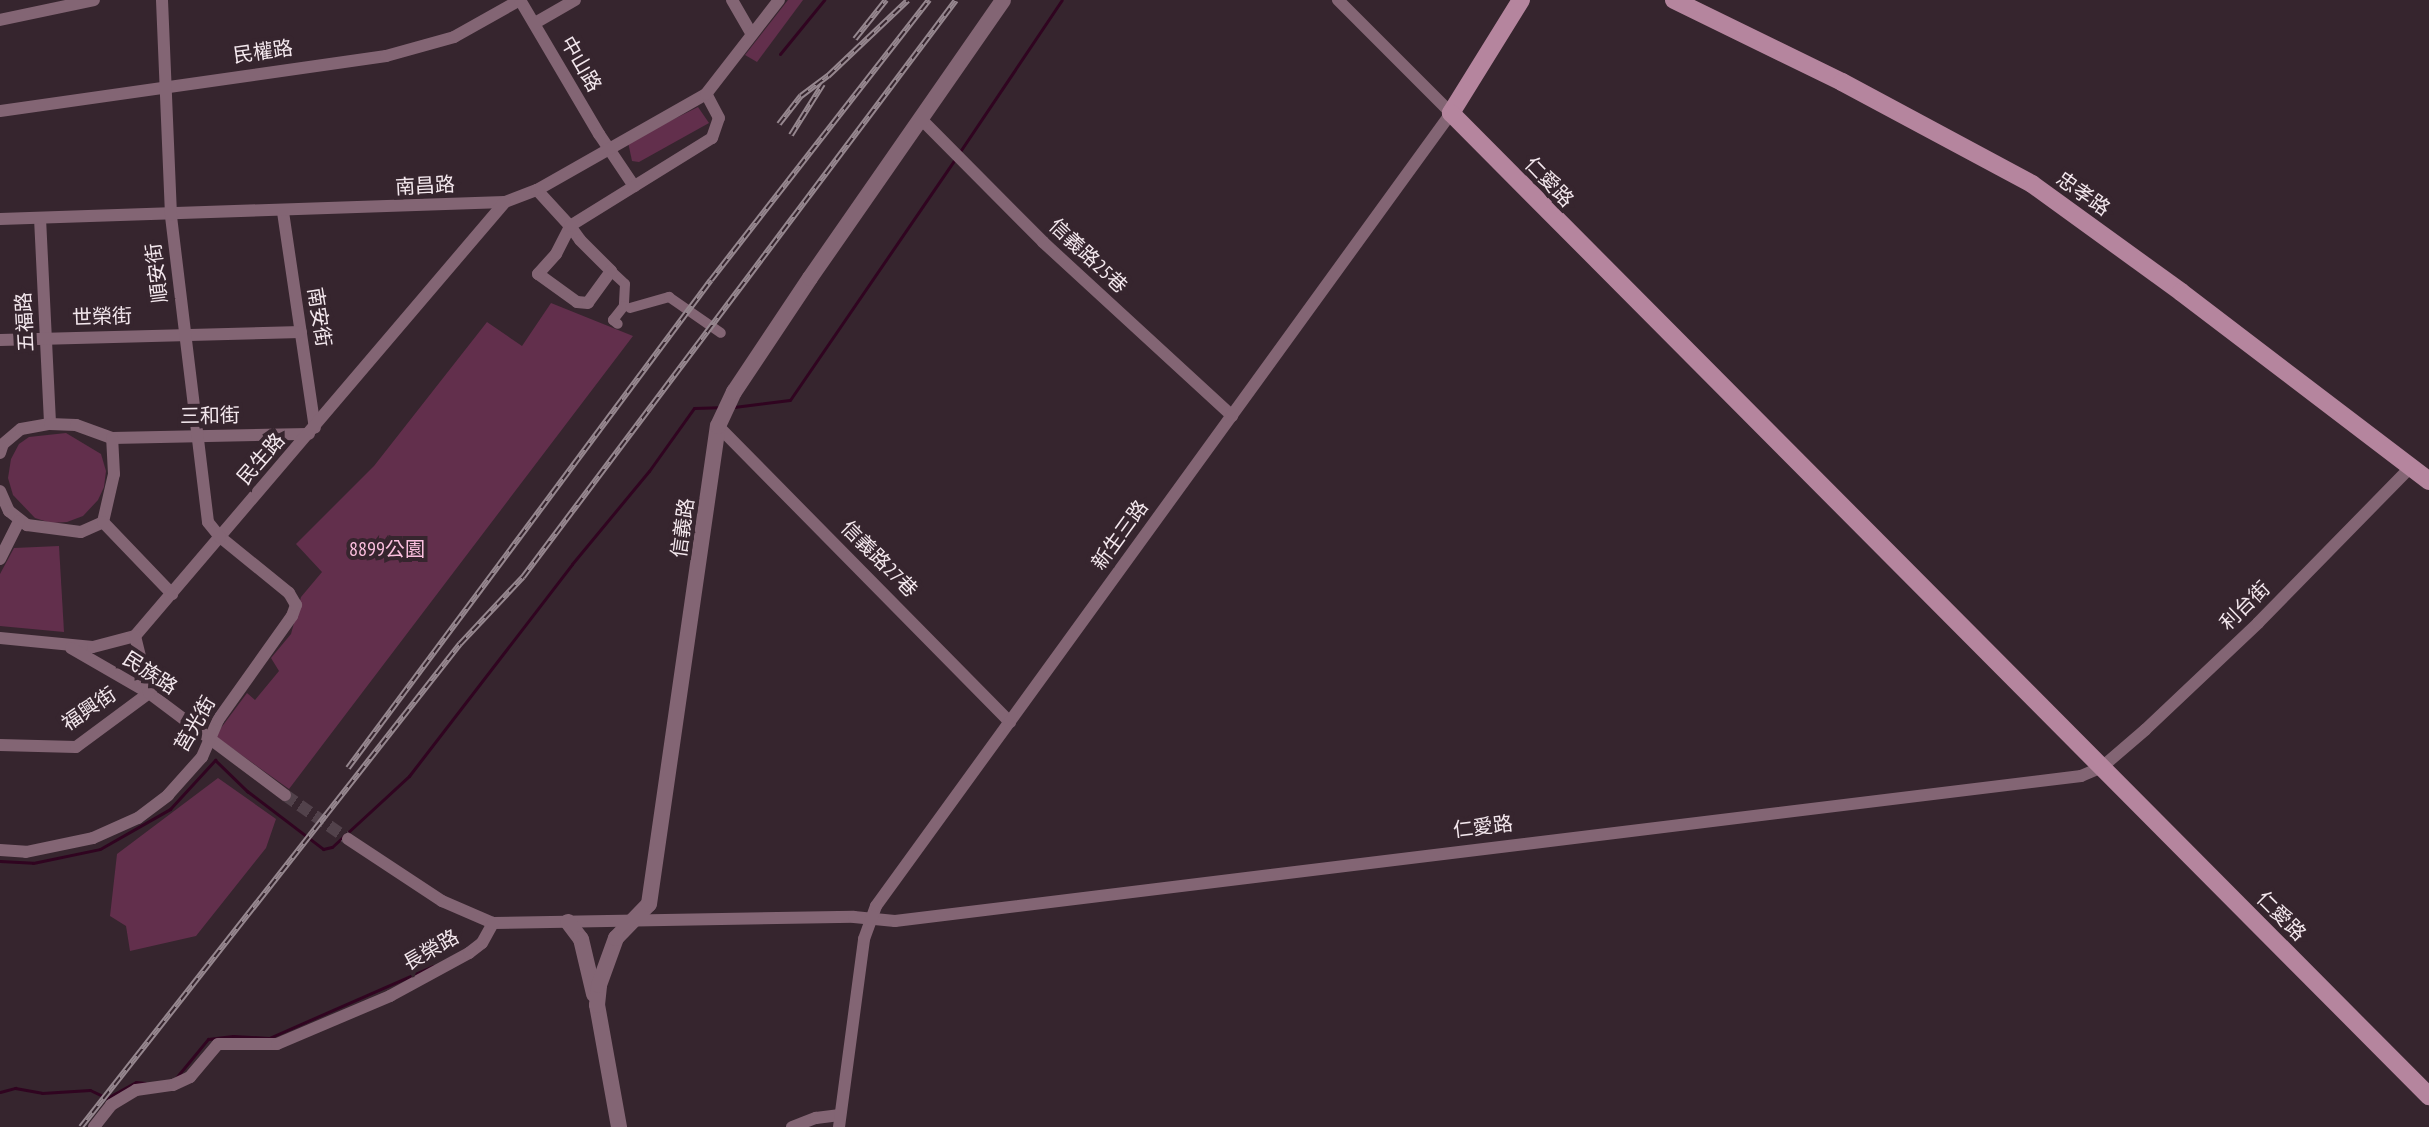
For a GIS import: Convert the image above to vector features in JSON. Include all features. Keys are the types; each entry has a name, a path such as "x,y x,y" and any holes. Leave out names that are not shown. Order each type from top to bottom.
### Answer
{"main road":[{"name":"新生三路","path":"1451,113 1521,0"},
{"name":"忠孝路","path":"1674,0 1842,82 2032,184 2169,283 2429,481"},
{"name":"仁愛路","path":"1451,113 2429,1096"}],"street":[{"path":"0,20 94,0"},
{"name":"順安街","path":"162,0 171,215 208,522 220,537"},
{"name":"民權路","path":"0,111 386,56 454,37 520,0"},
{"name":"中山路","path":"520,0 634,186"},
{"path":"535,23 575,0"},
{"path":"732,0 752,34"},
{"name":"南昌路","path":"0,219 283,212 505,202 537,190 706,94 779,0"},
{"name":"信義路","path":"619,1127 597,1005 601,976 616,938 639,918 649,904 718,426 750,366 1003,0"},
{"name":"仁愛路","path":"1338,0 1451,113"},
{"path":"611,271 588,303 577,302 538,274 556,254 570,226 712,138 719,118 706,94"},
{"name":"新生三路","path":"839,1121 869,919 1451,113"},
{"name":"信義路25巷","path":"922,120 1043,242 1232,416"},
{"path":"537,190 625,284 624,306 613,320 618,324"},
{"name":"民生路","path":"135,636 505,202"},
{"name":"南安街","path":"283,212 312,431"},
{"name":"五福路","path":"40,218 50,424"},
{"path":"630,308 669,297 721,333"},
{"name":"世榮街","path":"0,340 301,332"},
{"path":"0,453 11,435 21,429 50,424 76,425 112,438 114,474 103,522"},
{"name":"信義路27巷","path":"718,426 1010,722"},
{"name":"三和街","path":"112,438 312,431"},
{"name":"利台街","path":"2102,767 2258,623 2410,468"},
{"path":"0,491 9,511 19,521 50,530 81,532 103,522"},
{"path":"0,559 19,521"},
{"path":"103,522 172,594"},
{"name":"莒光街","path":"0,850 26,852 93,838 138,818 185,777 209,741 218,720 292,616 296,605 289,593 220,537"},
{"path":"0,638 93,647 135,636 149,693"},
{"name":"民族路","path":"68,646 149,693 285,795"},
{"name":"福興街","path":"0,745 76,747 149,693"},
{"name":"仁愛路","path":"869,919 895,921 1728,820 2081,776 2102,767"},
{"path":"348,839 442,901 493,923 639,918 869,919"},
{"path":"568,922 581,939 597,1005"},
{"name":"長榮路","path":"94,1127 111,1105 136,1090 173,1085 190,1077 218,1044 277,1044 390,996 469,953 482,943 493,923"},
{"path":"792,1127 816,1118 839,1121"}],"green space":[{"path":"788,0 803,0 757,62 745,55"},
{"path":"698,107 709,123 639,162 632,161 628,142"},
{"name":"8899公園","path":"551,303 633,336 289,789 215,736 247,693 255,700 279,671 271,658 291,634 301,597 322,572 296,544 374,466 487,322 522,346"},
{"path":"66,433 101,454 106,471 104,487 98,500 83,516 67,522 51,523 35,518 13,495 8,478 11,459 19,444 29,437"},
{"path":"59,546 64,632 0,626 0,574 14,548"},
{"path":"218,778 276,819 266,848 196,936 130,951 126,926 110,916 117,854"}],"waterway":[{"path":"780,54 824,0"},
{"path":"959,153 1062,0"},
{"path":"734,407 790,400 955,159"},
{"path":"0,861 33,863 100,849 170,809 215,760 247,791 323,849 332,847 409,776 572,564 649,471 694,408 719,407"},
{"path":"175,1079 208,1039 233,1036 269,1038 433,966"},
{"path":"0,1092 15,1088 42,1093 90,1090 107,1098 136,1082 145,1083"}],"tunnel":[{"path":"285,795 348,839"}],"railway":[{"path":"855,39 886,0"},
{"path":"779,124 801,96 828,76 908,0"},
{"path":"348,768 711,280 929,0"},
{"path":"81,1127 460,644 523,577 956,0"},
{"path":"791,135 823,84"}]}
